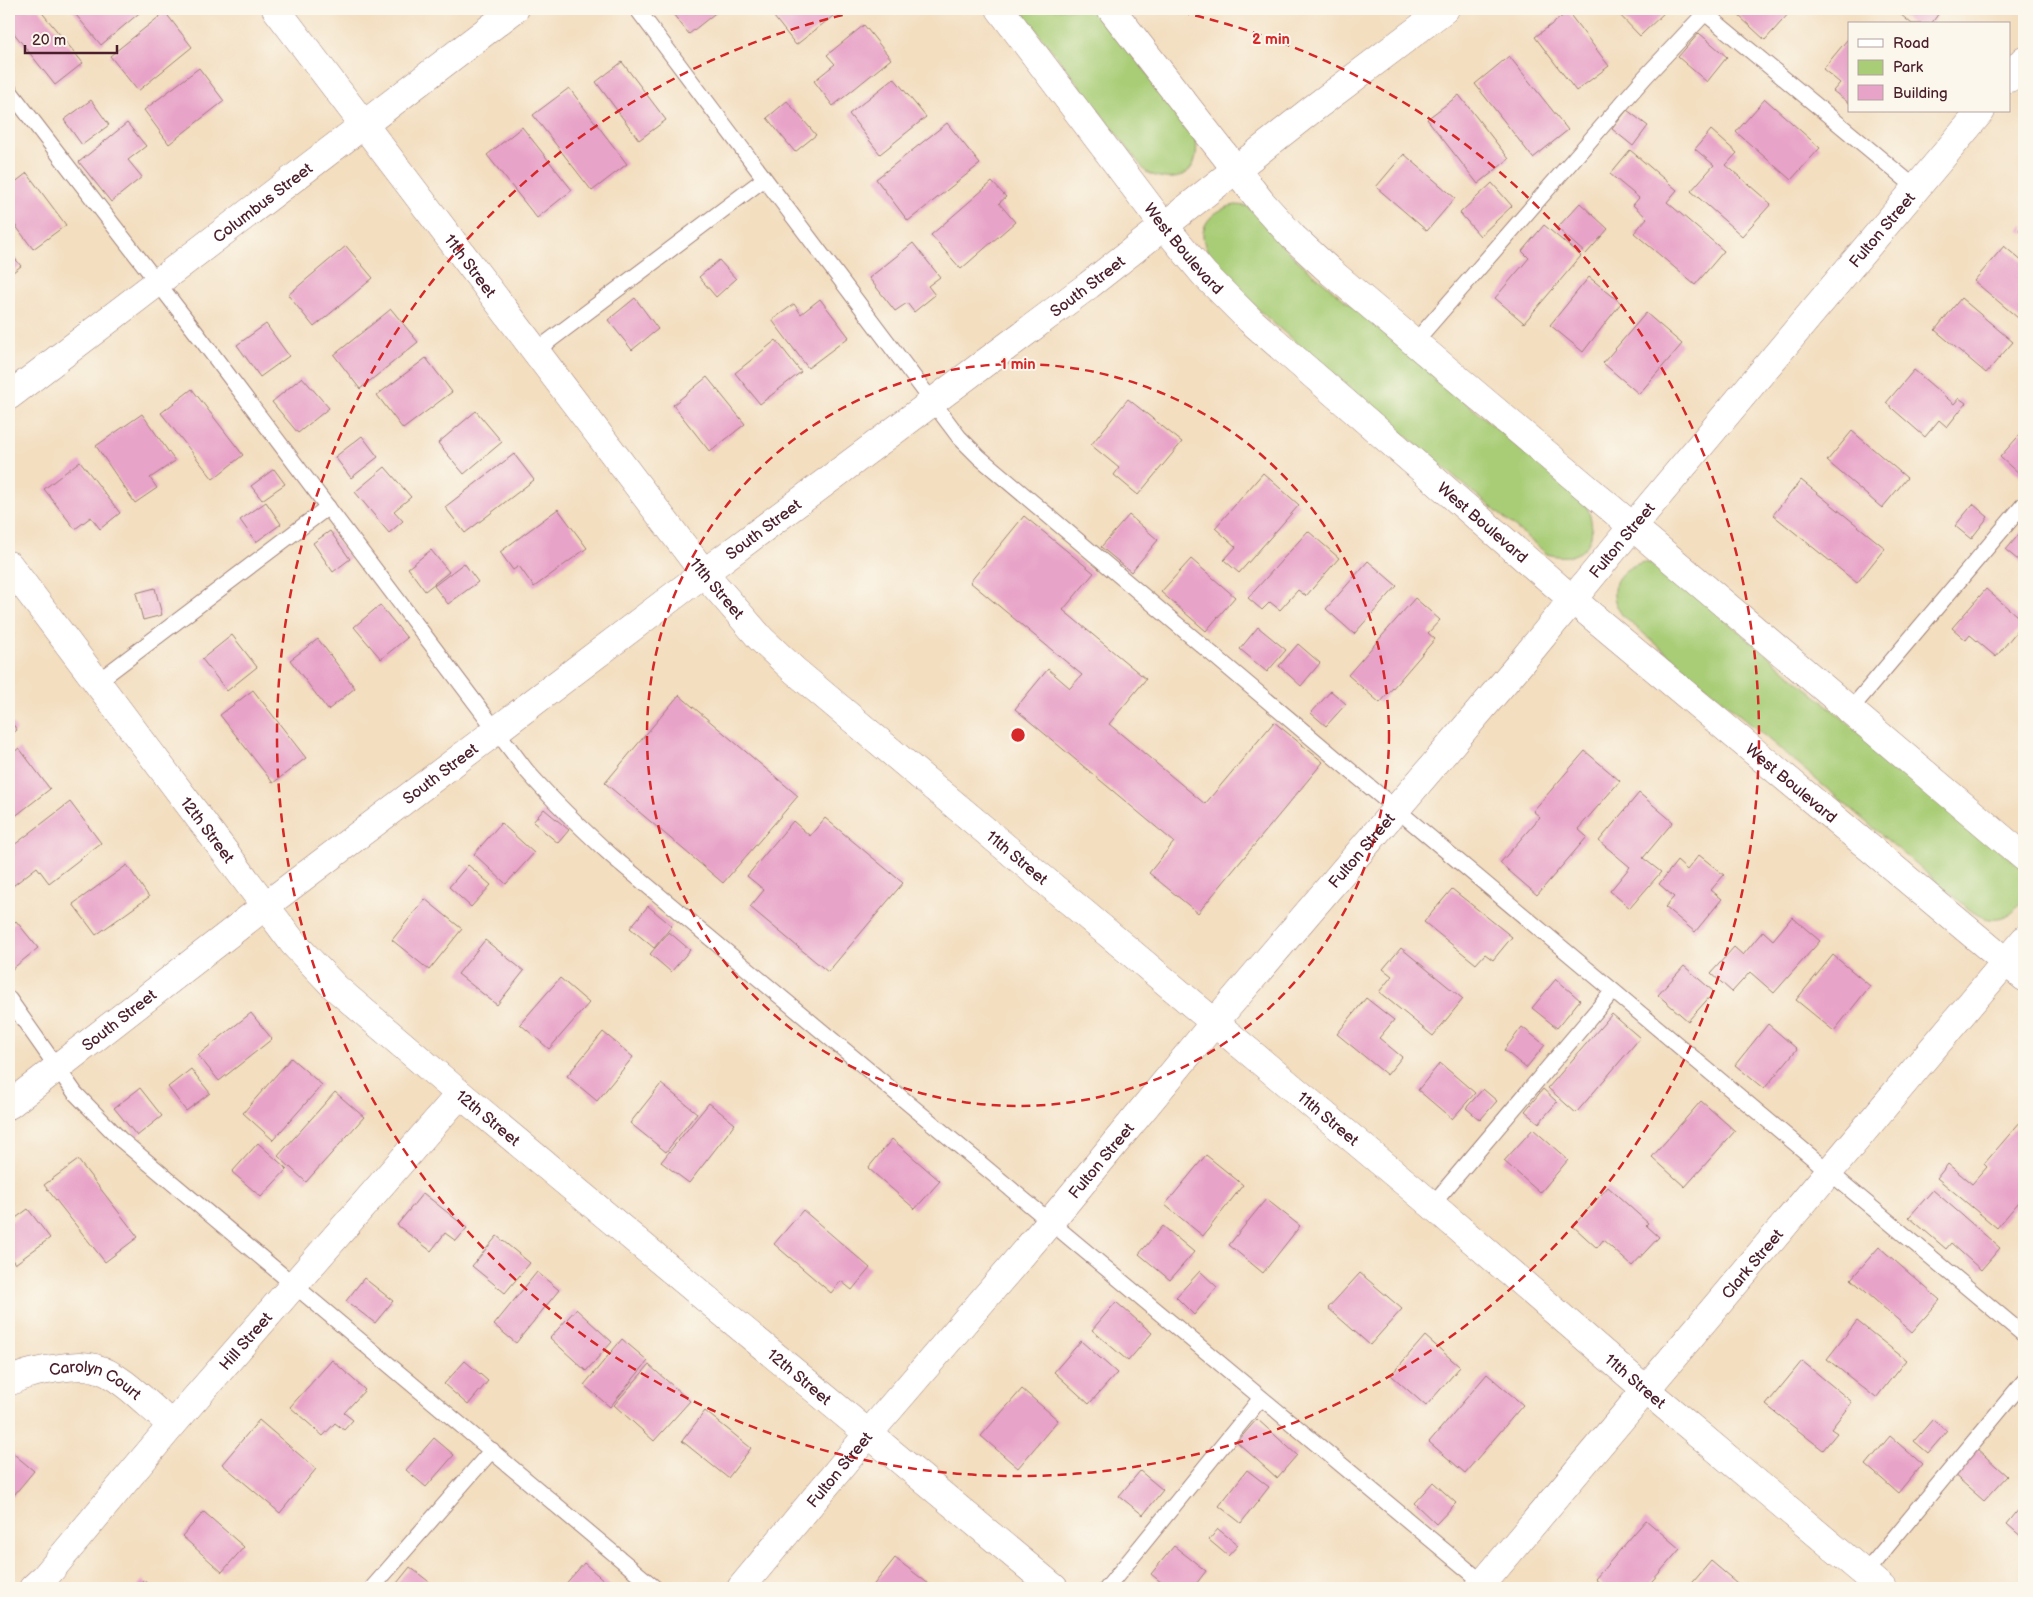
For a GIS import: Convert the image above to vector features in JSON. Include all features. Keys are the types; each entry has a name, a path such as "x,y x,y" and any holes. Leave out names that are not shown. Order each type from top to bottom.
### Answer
{"street":[{"name":"11th Street","path":"276,9 537,350 704,573 761,639 794,670 1432,1205 1645,1389 1874,1581"},
{"name":"Columbus Street","path":"9,396 515,9"},
{"name":"West Boulevard","path":"1000,9 1164,226 1209,279 1250,320 1573,600 2015,969"},
{"path":"1111,9 1234,170 1293,237 1414,343 2024,857"},
{"name":"South Street","path":"9,1105 265,906 933,402 1445,9"},
{"path":"2010,77 2024,60"},
{"name":"Fulton Street","path":"741,1588 868,1433 1050,1222 1214,1023 1573,600 1980,112"},
{"name":"12th Street","path":"9,565 294,944 336,988 460,1094 1054,1588"},
{"name":"Clark Street","path":"1484,1587 1645,1389 1829,1172 2015,969 2024,940"},
{"name":"Hill Street","path":"33,1588 45,1577 172,1425 460,1094"},
{"name":"Carolyn Court","path":"9,1382 19,1376 44,1370 72,1366 93,1367 110,1373 172,1425"}],"lane":[{"path":"637,9 959,437 979,457 1395,809 2024,1335"},
{"path":"1414,343 1703,11 1916,188"},
{"path":"9,90 550,798 585,832 1484,1587"},
{"path":"537,350 764,178"},
{"path":"1850,710 2024,504"},
{"path":"97,682 328,508"},
{"path":"1432,1205 1613,991"},
{"path":"9,999 75,1093 120,1138 655,1588"},
{"path":"1874,1581 2024,1381"},
{"path":"1108,1588 1261,1398"},
{"path":"372,1588 492,1450"}],"green space":[{"path":"1020,9 1100,9 1196,140 1194,162 1190,169 1184,175 1176,178 1157,176 1146,172"},
{"path":"1229,206 1247,206 1296,259 1585,503 1592,527 1591,537 1581,552 1561,556 1547,554 1344,384 1236,288 1210,256 1203,235 1204,228 1211,217"},
{"path":"1644,562 1661,566 2019,866 2024,872 2025,890 2023,900 2016,909 2011,914 1999,919 1982,917 1970,910 1623,616 1614,598 1616,583 1626,570"}],"building":[{"path":"16,9 39,9 83,63 55,85 9,27 9,14"},
{"path":"71,9 144,9 101,45"},
{"path":"669,9 718,9 719,10 689,34"},
{"path":"785,9 842,9 796,45 774,17"},
{"path":"1614,9 1668,9 1640,36"},
{"path":"1744,9 1787,9 1790,12 1765,40 1738,15"},
{"path":"1894,9 1942,9 1932,22 1910,22"},
{"path":"165,12 192,47 138,91 110,56"},
{"path":"1568,12 1609,66 1576,91 1535,37"},
{"path":"864,25 891,59 833,106 814,81 835,64 827,55"},
{"path":"1699,33 1727,57 1707,82 1678,57"},
{"path":"1847,40 1848,102 1833,91 1840,83 1823,69"},
{"path":"1509,56 1568,130 1533,158 1475,84"},
{"path":"622,62 666,120 639,140 596,82"},
{"path":"199,68 224,101 169,144 144,110"},
{"path":"894,78 926,117 880,154 849,114"},
{"path":"569,88 627,164 592,191 533,115"},
{"path":"1459,95 1509,159 1478,184 1427,119"},
{"path":"1765,99 1820,148 1791,180 1736,132"},
{"path":"91,100 109,125 82,145 64,120"},
{"path":"787,101 816,135 795,152 767,118"},
{"path":"1627,110 1648,126 1633,146 1612,129"},
{"path":"127,123 146,146 128,160 142,177 111,202 79,162"},
{"path":"947,123 980,164 908,221 876,179"},
{"path":"522,127 572,190 537,218 487,155"},
{"path":"1711,130 1737,153 1726,165 1771,204 1742,236 1691,191 1714,165 1695,149"},
{"path":"1630,150 1677,190 1667,202 1724,251 1695,285 1634,233 1647,218 1633,205 1639,198 1610,174"},
{"path":"1404,154 1455,198 1427,231 1376,187"},
{"path":"27,173 66,225 33,249 9,217 9,187"},
{"path":"992,182 1006,197 999,203 1015,222 961,269 931,235"},
{"path":"1492,183 1512,206 1480,236 1460,213"},
{"path":"1580,203 1608,229 1586,254 1557,228"},
{"path":"2024,224 2024,235 2019,230"},
{"path":"1544,225 1581,256 1524,323 1495,298 1529,258 1522,251"},
{"path":"913,243 940,277 928,286 935,295 914,312 907,303 895,311 869,278"},
{"path":"346,246 373,278 314,327 288,295"},
{"path":"2004,246 2024,263 2024,323 1974,281"},
{"path":"9,251 21,266 9,275"},
{"path":"719,260 736,279 716,297 699,277"},
{"path":"1589,277 1621,303 1583,352 1550,325"},
{"path":"635,298 658,329 632,350 608,320"},
{"path":"1961,298 2013,342 1986,373 1935,330"},
{"path":"820,299 849,337 808,368 772,320 794,304 801,314"},
{"path":"391,309 418,342 360,389 334,355"},
{"path":"1646,313 1682,344 1639,394 1603,363"},
{"path":"266,324 289,356 260,377 237,345"},
{"path":"776,340 801,372 760,404 735,373"},
{"path":"426,358 452,392 403,429 377,395"},
{"path":"1914,370 1954,404 1959,398 1966,403 1947,427 1939,420 1925,437 1886,403"},
{"path":"302,377 329,408 298,433 272,402"},
{"path":"707,377 745,424 710,452 673,405"},
{"path":"192,389 243,455 213,479 161,413"},
{"path":"1128,399 1182,442 1138,495 1114,475 1119,468 1091,445"},
{"path":"476,411 502,442 464,474 438,443"},
{"path":"142,414 175,461 150,478 157,488 135,503 96,446"},
{"path":"2024,430 2024,472 2021,476 2000,457"},
{"path":"1852,431 1907,478 1882,508 1827,461"},
{"path":"362,436 378,457 351,478 335,457"},
{"path":"514,454 534,480 465,533 445,507"},
{"path":"80,461 120,513 100,529 91,517 75,529 44,489"},
{"path":"385,467 411,497 394,511 403,521 389,533 355,492"},
{"path":"274,469 285,484 262,500 251,486"},
{"path":"1263,473 1299,505 1239,573 1224,560 1236,547 1215,528"},
{"path":"1801,480 1885,548 1857,583 1773,515"},
{"path":"266,502 281,524 256,542 240,520"},
{"path":"1973,504 1988,517 1971,539 1955,526"},
{"path":"558,509 587,548 534,587 519,566 513,570 500,552"},
{"path":"1129,515 1158,540 1131,572 1101,547"},
{"path":"1024,516 1094,573 1063,610 1146,679 1109,724 1205,804 1274,722 1323,762 1198,913 1149,873 1174,842 1015,709 1048,669 1070,688 1082,675 970,582"},
{"path":"2024,528 2024,565 2006,550"},
{"path":"330,531 350,559 333,572 313,543"},
{"path":"1308,531 1339,558 1306,596 1298,590 1280,610 1270,602 1262,610 1248,598"},
{"path":"431,550 449,572 425,591 408,568"},
{"path":"1191,559 1235,597 1206,631 1161,592"},
{"path":"1368,561 1397,586 1354,634 1326,609"},
{"path":"464,563 478,582 448,604 434,586"},
{"path":"155,588 162,615 143,620 136,593"},
{"path":"1986,589 2024,622 1996,657 1970,635 1966,640 1952,628"},
{"path":"1415,598 1440,620 1428,633 1435,639 1380,703 1348,675"},
{"path":"380,605 407,638 381,659 354,627"},
{"path":"1258,627 1286,650 1267,672 1240,649"},
{"path":"232,635 257,667 227,691 202,659"},
{"path":"318,639 355,688 328,710 290,660"},
{"path":"1298,644 1320,663 1301,686 1279,666"},
{"path":"253,690 306,758 273,783 220,715"},
{"path":"1331,691 1346,704 1326,726 1311,713"},
{"path":"679,695 798,796 723,883 605,783"},
{"path":"9,719 17,730 9,736"},
{"path":"19,748 50,789 9,821 9,756"},
{"path":"1585,751 1620,781 1578,829 1587,837 1537,895 1500,863 1540,817 1533,811"},
{"path":"1639,793 1673,822 1643,858 1661,872 1630,908 1610,891 1630,867 1599,841"},
{"path":"70,802 101,843 49,883 37,867 9,889 9,849"},
{"path":"544,809 569,830 558,843 533,822"},
{"path":"825,818 903,883 828,972 750,907 764,890 747,876 793,821 810,836"},
{"path":"501,823 534,853 506,884 474,854"},
{"path":"1699,855 1724,875 1711,890 1722,899 1695,932 1665,907 1674,897 1659,884 1677,861 1687,870"},
{"path":"127,865 149,897 96,935 73,904"},
{"path":"468,865 491,885 471,907 449,887"},
{"path":"1452,889 1512,937 1493,960 1485,954 1476,964 1424,922"},
{"path":"425,899 462,929 429,970 392,940"},
{"path":"648,906 672,926 654,948 630,928"},
{"path":"1792,917 1820,941 1774,993 1750,972 1732,992 1711,973 1734,947 1743,955 1763,931 1773,940"},
{"path":"16,921 38,948 11,970 9,967 9,927"},
{"path":"669,932 690,950 671,972 650,954"},
{"path":"485,940 524,971 497,1005 458,974"},
{"path":"1401,948 1463,999 1433,1036 1379,992 1392,976 1383,969"},
{"path":"1833,955 1870,986 1834,1031 1796,1000"},
{"path":"1684,966 1714,992 1688,1021 1658,995"},
{"path":"560,978 589,1003 549,1049 520,1024"},
{"path":"1556,979 1580,1000 1557,1028 1532,1008"},
{"path":"1366,998 1394,1020 1379,1038 1402,1057 1387,1075 1337,1034"},
{"path":"251,1013 272,1039 219,1081 198,1055"},
{"path":"1612,1014 1640,1038 1576,1113 1548,1088"},
{"path":"1768,1024 1797,1049 1764,1089 1735,1065"},
{"path":"1522,1027 1545,1045 1526,1068 1504,1050"},
{"path":"603,1032 633,1057 597,1101 567,1076"},
{"path":"291,1058 322,1085 273,1140 243,1113"},
{"path":"1440,1063 1475,1093 1452,1119 1418,1090"},
{"path":"191,1069 210,1093 186,1111 168,1087"},
{"path":"661,1084 697,1113 666,1152 630,1123"},
{"path":"140,1088 162,1116 137,1136 114,1108"},
{"path":"1483,1089 1497,1101 1480,1120 1466,1108"},
{"path":"1543,1089 1557,1102 1539,1123 1525,1111"},
{"path":"335,1092 364,1117 306,1182 278,1156"},
{"path":"1701,1101 1735,1131 1685,1187 1652,1157"},
{"path":"709,1103 735,1124 689,1183 661,1162"},
{"path":"2021,1121 2024,1123 2024,1196 1997,1228 1937,1178 1948,1164 1972,1184 1987,1167 1984,1164"},
{"path":"1533,1129 1568,1160 1540,1193 1504,1161"},
{"path":"892,1139 940,1181 915,1209 868,1168"},
{"path":"258,1143 287,1169 261,1197 232,1172"},
{"path":"1206,1155 1243,1185 1203,1236 1165,1205"},
{"path":"78,1160 138,1237 105,1262 44,1185"},
{"path":"1608,1187 1648,1223 1646,1225 1659,1237 1632,1266 1603,1240 1597,1248 1573,1226"},
{"path":"1933,1190 2000,1248 1981,1270 1951,1243 1946,1249 1909,1217"},
{"path":"423,1193 467,1228 456,1241 445,1233 431,1251 397,1225"},
{"path":"1266,1199 1300,1226 1263,1273 1229,1245"},
{"path":"28,1209 50,1238 15,1264 9,1255 9,1223"},
{"path":"803,1210 870,1268 852,1290 841,1281 831,1293 774,1244"},
{"path":"1163,1226 1194,1252 1170,1280 1139,1254"},
{"path":"497,1236 530,1263 505,1293 472,1266"},
{"path":"1879,1247 1940,1300 1912,1332 1851,1279"},
{"path":"1200,1271 1217,1287 1194,1315 1176,1297"},
{"path":"537,1272 559,1290 516,1343 494,1325"},
{"path":"1360,1273 1402,1309 1370,1345 1328,1308"},
{"path":"364,1278 393,1301 375,1323 346,1301"},
{"path":"1116,1302 1152,1333 1128,1361 1092,1330"},
{"path":"576,1309 612,1342 586,1371 550,1338"},
{"path":"1857,1321 1906,1360 1876,1398 1827,1359"},
{"path":"1425,1336 1460,1367 1426,1406 1391,1375"},
{"path":"622,1339 648,1361 610,1407 584,1385"},
{"path":"1081,1341 1117,1373 1089,1404 1054,1372"},
{"path":"332,1360 365,1390 344,1413 353,1420 344,1430 335,1423 323,1436 290,1407"},
{"path":"465,1361 488,1381 468,1405 444,1384"},
{"path":"1802,1361 1852,1402 1831,1429 1837,1433 1823,1450 1766,1405"},
{"path":"649,1365 690,1401 654,1441 614,1405"},
{"path":"1487,1374 1523,1405 1465,1473 1429,1442"},
{"path":"1022,1389 1058,1420 1018,1468 981,1436"},
{"path":"705,1411 751,1448 728,1478 682,1441"},
{"path":"1257,1419 1297,1455 1277,1478 1237,1442"},
{"path":"1933,1419 1947,1431 1928,1453 1914,1441"},
{"path":"259,1420 316,1469 280,1513 222,1464"},
{"path":"1890,1436 1922,1464 1898,1493 1866,1465"},
{"path":"434,1438 454,1455 426,1487 406,1470"},
{"path":"1975,1447 2007,1476 1984,1501 1952,1473"},
{"path":"9,1450 34,1471 9,1501"},
{"path":"1247,1470 1269,1487 1241,1523 1219,1506"},
{"path":"1140,1471 1163,1490 1143,1515 1119,1496"},
{"path":"1433,1482 1456,1503 1436,1524 1414,1503"},
{"path":"2024,1503 2024,1539 2007,1524"},
{"path":"204,1512 244,1547 222,1572 182,1536"},
{"path":"1646,1520 1680,1549 1646,1588 1606,1588 1595,1579"},
{"path":"1218,1529 1238,1545 1228,1556 1209,1540"},
{"path":"1174,1546 1206,1571 1193,1588 1168,1588 1151,1574"},
{"path":"895,1558 934,1588 871,1588"},
{"path":"1711,1561 1743,1588 1688,1588"},
{"path":"584,1563 613,1588 562,1588"},
{"path":"410,1567 437,1588 393,1588"},
{"path":"143,1580 153,1588 136,1588"}]}
